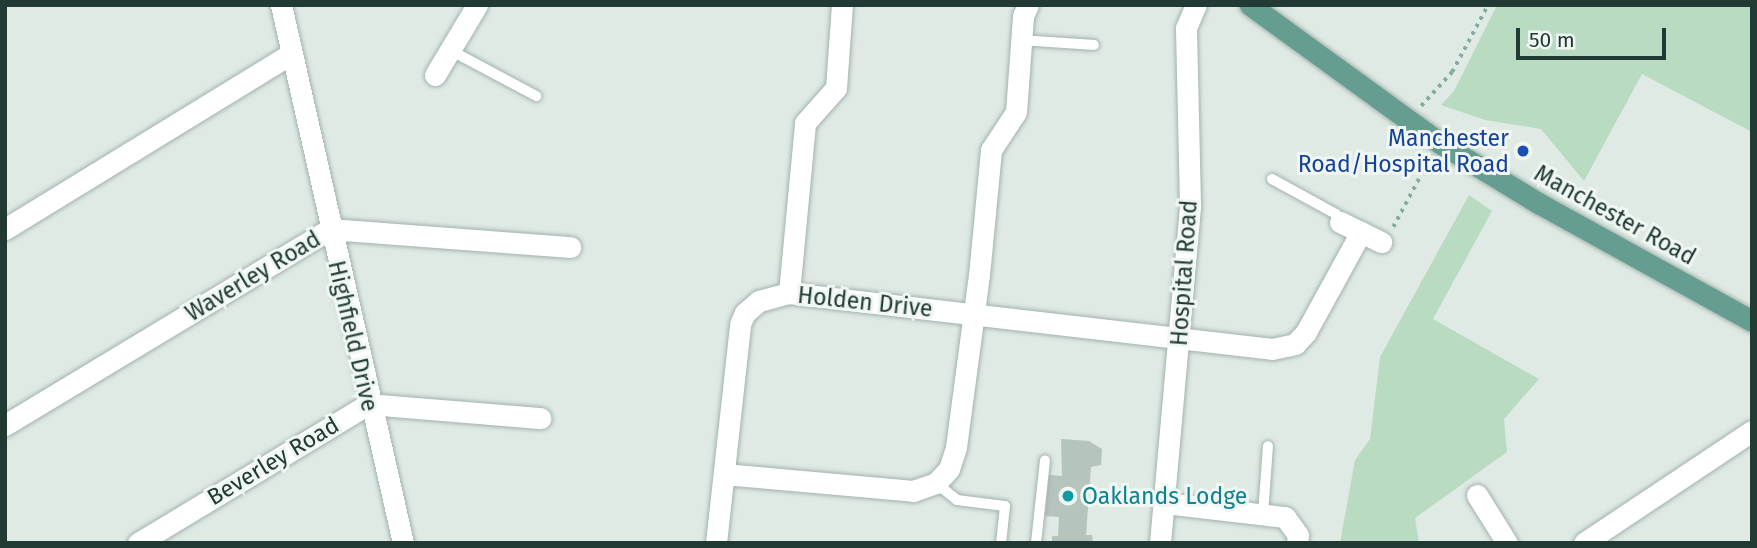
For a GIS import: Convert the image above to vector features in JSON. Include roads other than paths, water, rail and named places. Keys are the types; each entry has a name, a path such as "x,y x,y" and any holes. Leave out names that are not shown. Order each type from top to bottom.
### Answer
{"main road":[{"name":"Manchester Road","path":"1250,5 1440,143 1539,204 1752,321"}],"street":[{"name":"Highfield Drive","path":"281,5 368,404 403,543"},
{"path":"435,75 477,5"},
{"path":"789,293 805,123 836,88 842,5"},
{"path":"724,474 913,491 936,483 949,469 956,447 991,150 1016,112 1021,40 1028,5"},
{"name":"Hospital Road","path":"1160,543 1190,205 1186,28 1196,5"},
{"path":"5,229 291,54"},
{"path":"1340,222 1381,243"},
{"name":"Waverley Road","path":"5,425 330,229 570,247"},
{"name":"Holden Drive","path":"716,543 740,324 745,313 759,301 789,293 1272,349 1295,344 1306,332 1361,232"},
{"path":"368,404 540,418"},
{"name":"Beverley Road","path":"138,543 368,404"},
{"path":"1584,543 1752,431"},
{"path":"1477,495 1507,543"},
{"path":"1165,503 1285,517 1298,535 1297,543"}],"lane":[{"path":"1021,40 1094,45"},
{"path":"450,50 536,96"},
{"path":"1272,179 1336,214 1340,222"},
{"path":"1263,515 1268,446"},
{"path":"1036,543 1045,460"},
{"path":"936,483 957,499 1005,506 1001,543"}],"place":[{"name":"Manchester Road/Hospital Road","path":"1523,151"},
{"name":"Oaklands Lodge","path":"1068,496"}]}
